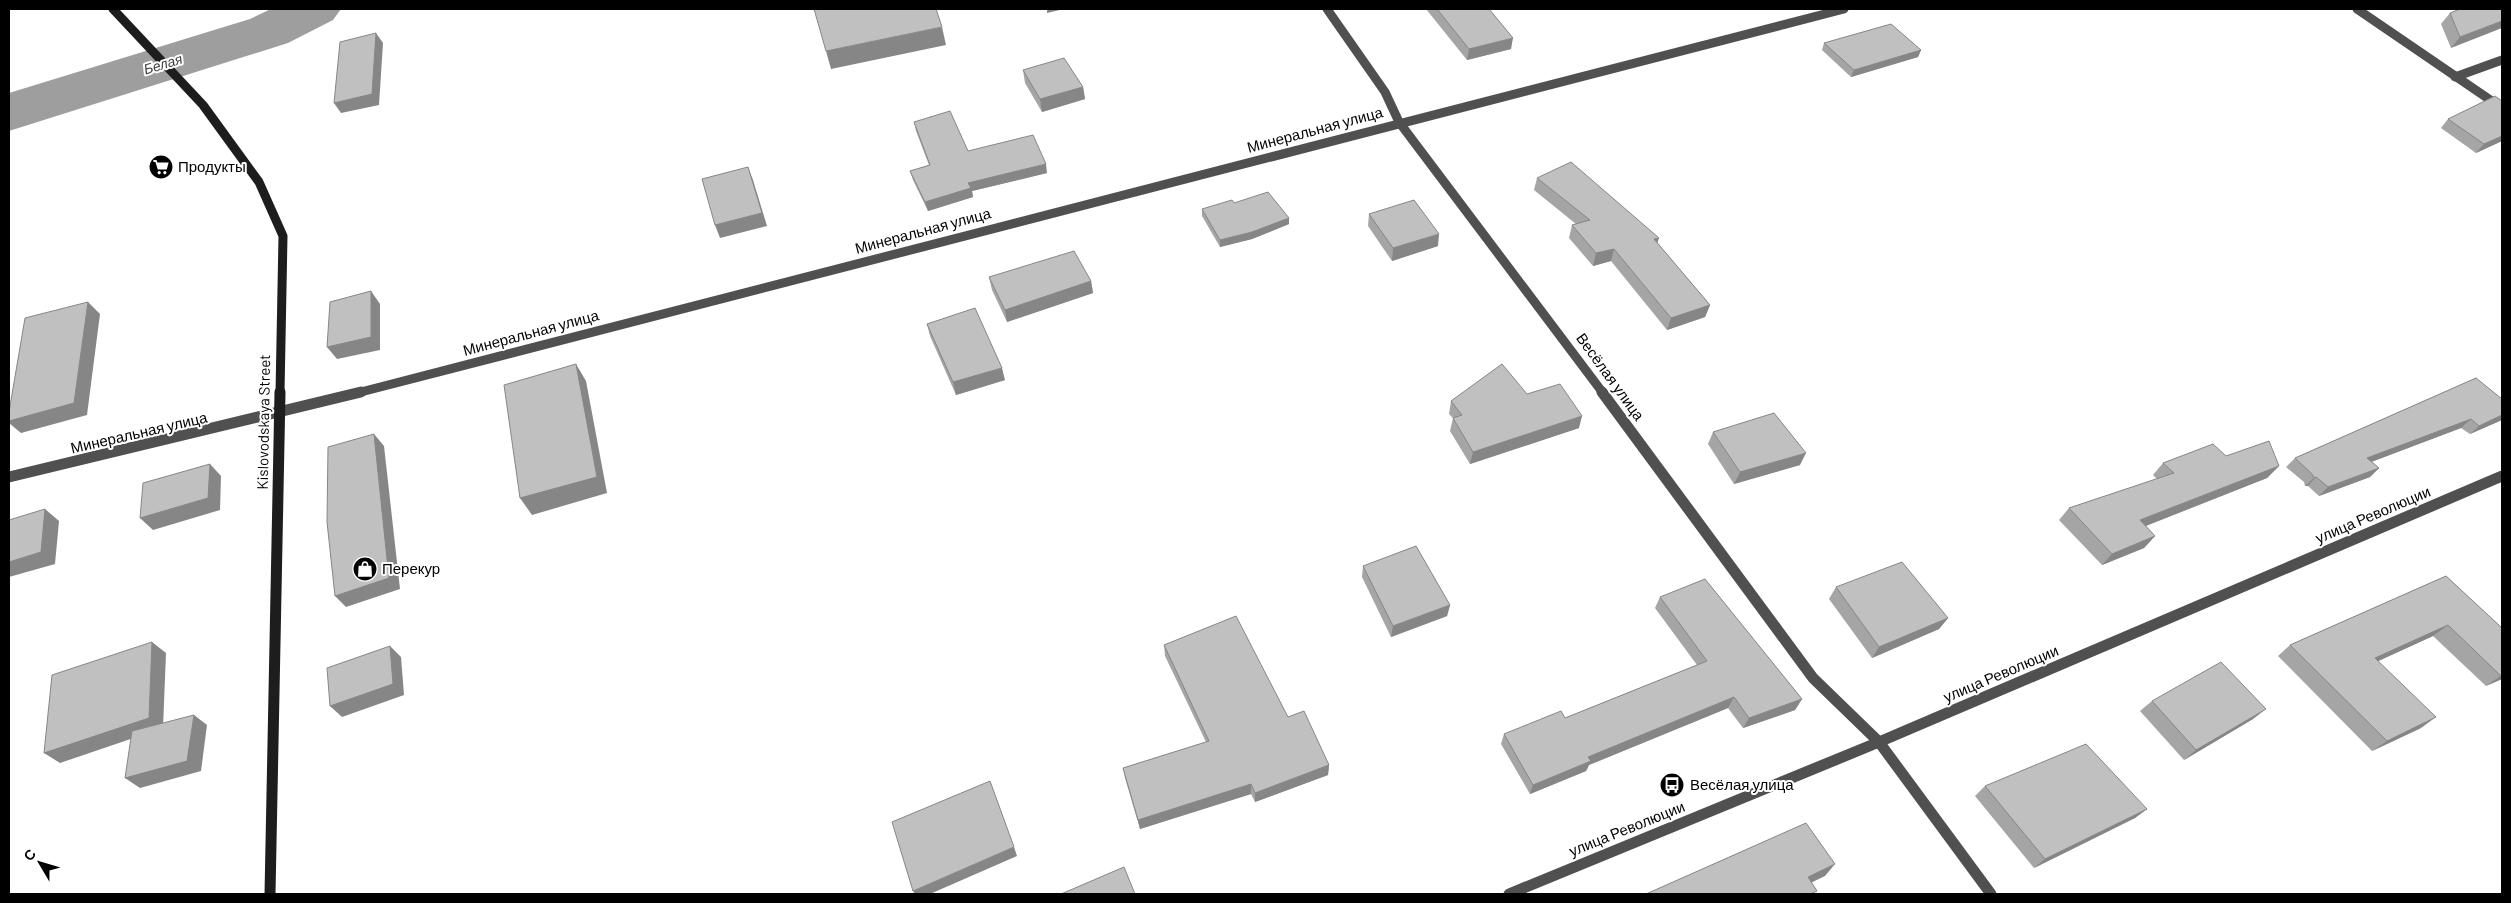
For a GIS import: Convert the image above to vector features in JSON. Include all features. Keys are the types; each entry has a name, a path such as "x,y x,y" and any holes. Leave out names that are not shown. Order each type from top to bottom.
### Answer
{"main road":[{"name":"Kislovodskaya Street","path":"113,9 203,105 259,182 283,236 270,894"}],"street":[{"name":"Весёлая улица","path":"1327,9 1385,92 1399,122 1514,272 1813,678 1879,742 1991,894"},
{"name":"Минеральная улица","path":"9,477 279,413 1399,122 1844,9"},
{"path":"2357,9 2502,108"},
{"path":"2455,77 2502,60"},
{"name":"улица Революции","path":"1509,894 1879,742 2502,476"}],"building":[{"path":"814,9 936,9 942,27 826,51"},
{"path":"1437,9 1489,9 1513,38 1469,49"},
{"path":"2460,9 2502,9 2502,21 2460,37 2450,13"},
{"path":"1891,24 1921,50 1854,70 1824,43"},
{"path":"376,33 372,94 334,103 340,42"},
{"path":"1064,58 1083,87 1040,99 1023,70"},
{"path":"2495,96 2502,101 2502,136 2484,144 2448,119"},
{"path":"950,111 968,151 1033,135 1046,164 968,183 971,188 925,202 910,171 930,165 914,122"},
{"path":"1571,162 1659,238 1654,239 1710,305 1671,318 1614,249 1596,253 1572,225 1590,220 1537,178"},
{"path":"748,167 762,213 715,225 702,179"},
{"path":"1268,192 1289,218 1252,232 1220,240 1202,209 1232,200 1234,203"},
{"path":"1414,200 1439,234 1393,248 1369,214"},
{"path":"1074,251 1091,281 1005,310 989,277"},
{"path":"371,291 371,337 327,347 330,302"},
{"path":"88,302 74,403 9,421 25,318"},
{"path":"975,308 1002,368 953,382 927,324"},
{"path":"576,364 597,477 520,498 504,385"},
{"path":"1502,364 1527,394 1560,384 1582,416 1473,452 1453,418 1462,415 1451,401"},
{"path":"2476,378 2502,399 2502,415 2479,426 2471,419 2367,458 2379,468 2328,487 2316,477 2314,478 2295,458"},
{"path":"1774,413 1806,453 1740,472 1713,432"},
{"path":"374,434 389,578 335,596 327,522 328,447"},
{"path":"2269,441 2279,466 2140,520 2155,536 2112,554 2069,508 2174,473 2163,463 2213,444 2226,456"},
{"path":"210,464 208,498 140,518 143,483"},
{"path":"45,509 41,552 9,562 9,520"},
{"path":"1416,546 1450,605 1393,626 1363,566"},
{"path":"1902,562 1948,618 1879,647 1836,587"},
{"path":"2446,576 2502,628 2502,675 2448,625 2375,658 2436,717 2387,741 2290,645"},
{"path":"1705,579 1802,699 1749,718 1734,697 1588,757 1591,761 1533,785 1504,734 1561,711 1565,718 1707,661 1660,597"},
{"path":"1236,616 1288,717 1304,711 1329,765 1255,793 1251,784 1138,820 1123,768 1209,741 1164,645"},
{"path":"152,642 149,718 44,753 52,675"},
{"path":"390,646 393,684 330,706 327,668"},
{"path":"2221,662 2266,709 2196,750 2152,701"},
{"path":"194,715 187,761 125,778 132,731"},
{"path":"2086,744 2147,809 2045,859 1985,786"},
{"path":"990,781 1014,847 913,891 892,822"},
{"path":"1806,823 1835,864 1808,877 1817,891 1810,894 1646,894"},
{"path":"1124,867 1135,894 1061,894"}],"waterway":[{"name":"Белая","path":"9,112 269,31 314,9"}],"place":[{"name":"Продукты","path":"161,167"},
{"name":"Перекур","path":"365,569"},
{"name":"Весёлая улица","path":"1672,785"}]}
